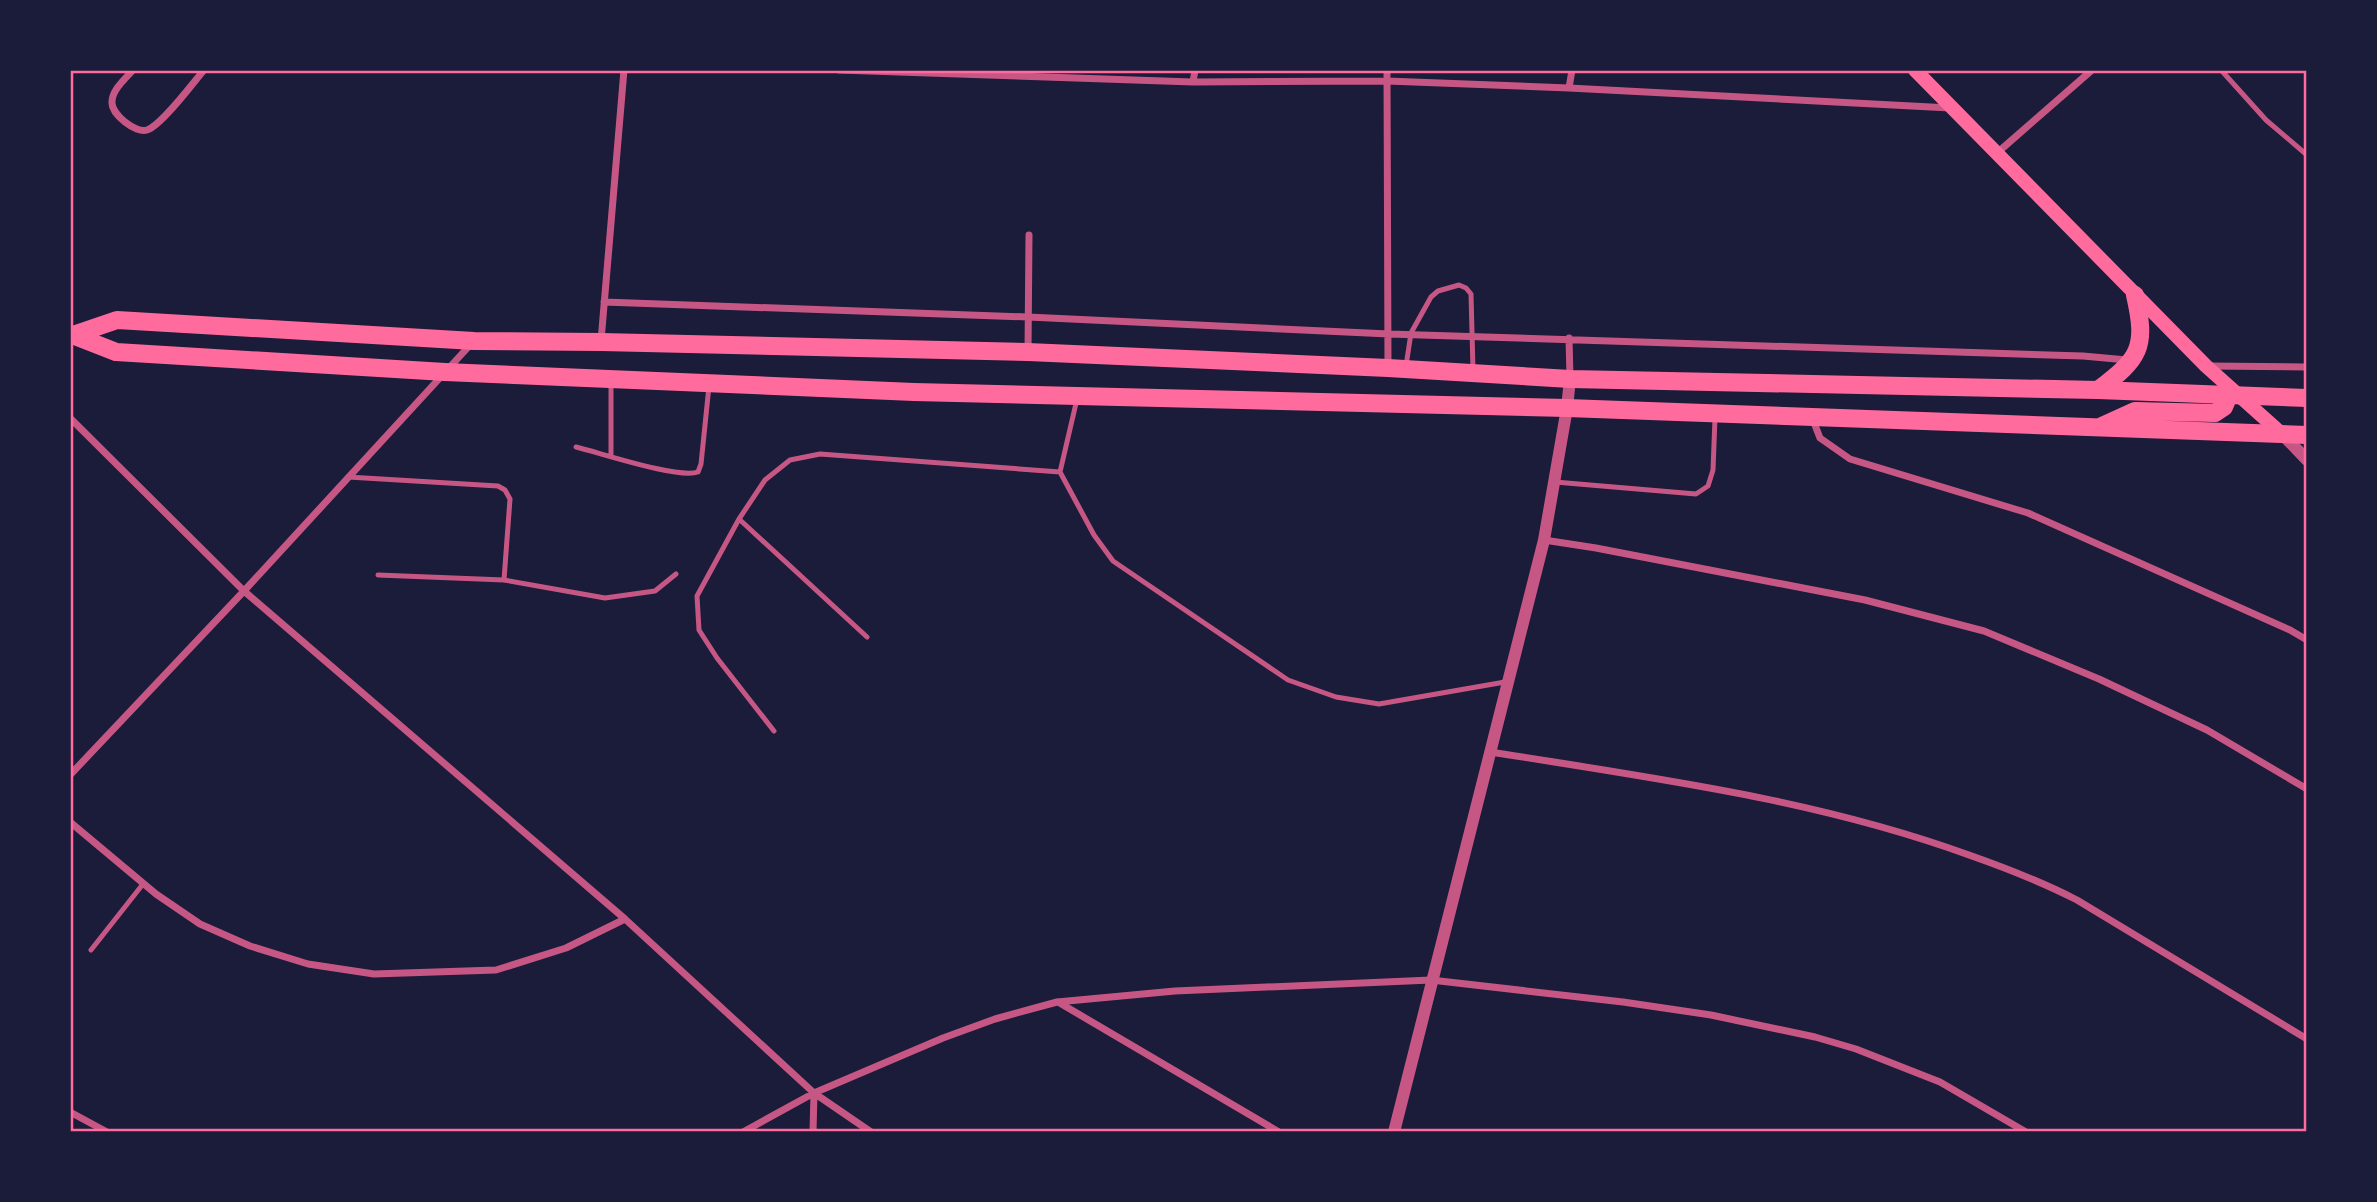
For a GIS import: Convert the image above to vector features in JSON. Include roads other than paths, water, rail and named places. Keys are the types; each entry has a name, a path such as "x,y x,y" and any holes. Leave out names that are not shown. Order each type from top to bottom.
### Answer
{"main road":[{"path":"1915,70 2233,395 2282,434"},
{"path":"2098,390 2124,370 2137,352 2142,325 2135,295"},
{"path":"71,334 117,320 474,341 1028,352 1570,379 2098,390 2307,398"},
{"path":"71,334 116,352 445,372 914,392 1567,408 2307,435"},
{"path":"2099,427 2135,411 2215,412 2224,407 2233,395"}],"street":[{"path":"133,70 115,91 111,103 115,112 136,130 146,131 158,124 204,70"},
{"path":"601,342 624,70"},
{"path":"839,70 1020,73 1193,82 1387,81 1952,108"},
{"path":"1193,82 1195,70"},
{"path":"1387,70 1389,334 1397,369"},
{"path":"1569,88 1572,70"},
{"path":"1996,153 2092,70"},
{"path":"1028,352 1029,235"},
{"path":"604,302 1028,317 1389,334 2083,356 2131,360"},
{"path":"1394,1132 1544,540 1567,408 1570,379 1569,338"},
{"path":"70,775 474,341"},
{"path":"2206,366 2307,367"},
{"path":"1812,417 1820,438 1850,459 2028,513 2290,629 2307,640"},
{"path":"70,418 244,591 625,919 814,1093 871,1132"},
{"path":"2282,434 2307,460"},
{"path":"1544,540 1864,600 1984,631 2099,679 2207,730 2307,789"},
{"path":"1491,752 1666,780 1793,804 1872,823 1943,845 2047,884 2307,1039"},
{"path":"70,822 143,884 200,924 250,946 308,964 374,974 496,970 566,948 625,919"},
{"path":"743,1132 814,1093 943,1038 996,1019 1057,1002 1175,991 1432,980 1623,1002 1815,1037 1919,1072 2026,1132"},
{"path":"1057,1002 1279,1132"},
{"path":"813,1132 814,1093"},
{"path":"70,1112 107,1132"}],"lane":[{"path":"2221,70 2266,120 2307,155"},
{"path":"1397,369 1411,333 1431,297 1438,290 1459,285 1471,294 1473,373"},
{"path":"611,379 611,455"},
{"path":"576,447 671,471 691,474 698,472 710,383"},
{"path":"1077,396 1060,472 1094,535 1113,561 1288,680 1336,697 1379,704 1508,681"},
{"path":"1555,482 1696,494 1707,486 1713,470 1716,413"},
{"path":"774,731 717,658 699,630 697,596 738,519 765,480 790,460 820,454 1060,472"},
{"path":"348,477 498,486 505,490 510,499 504,580"},
{"path":"738,519 867,636"},
{"path":"378,575 504,580 605,598 655,591 676,574"},
{"path":"91,950 143,884"}]}
